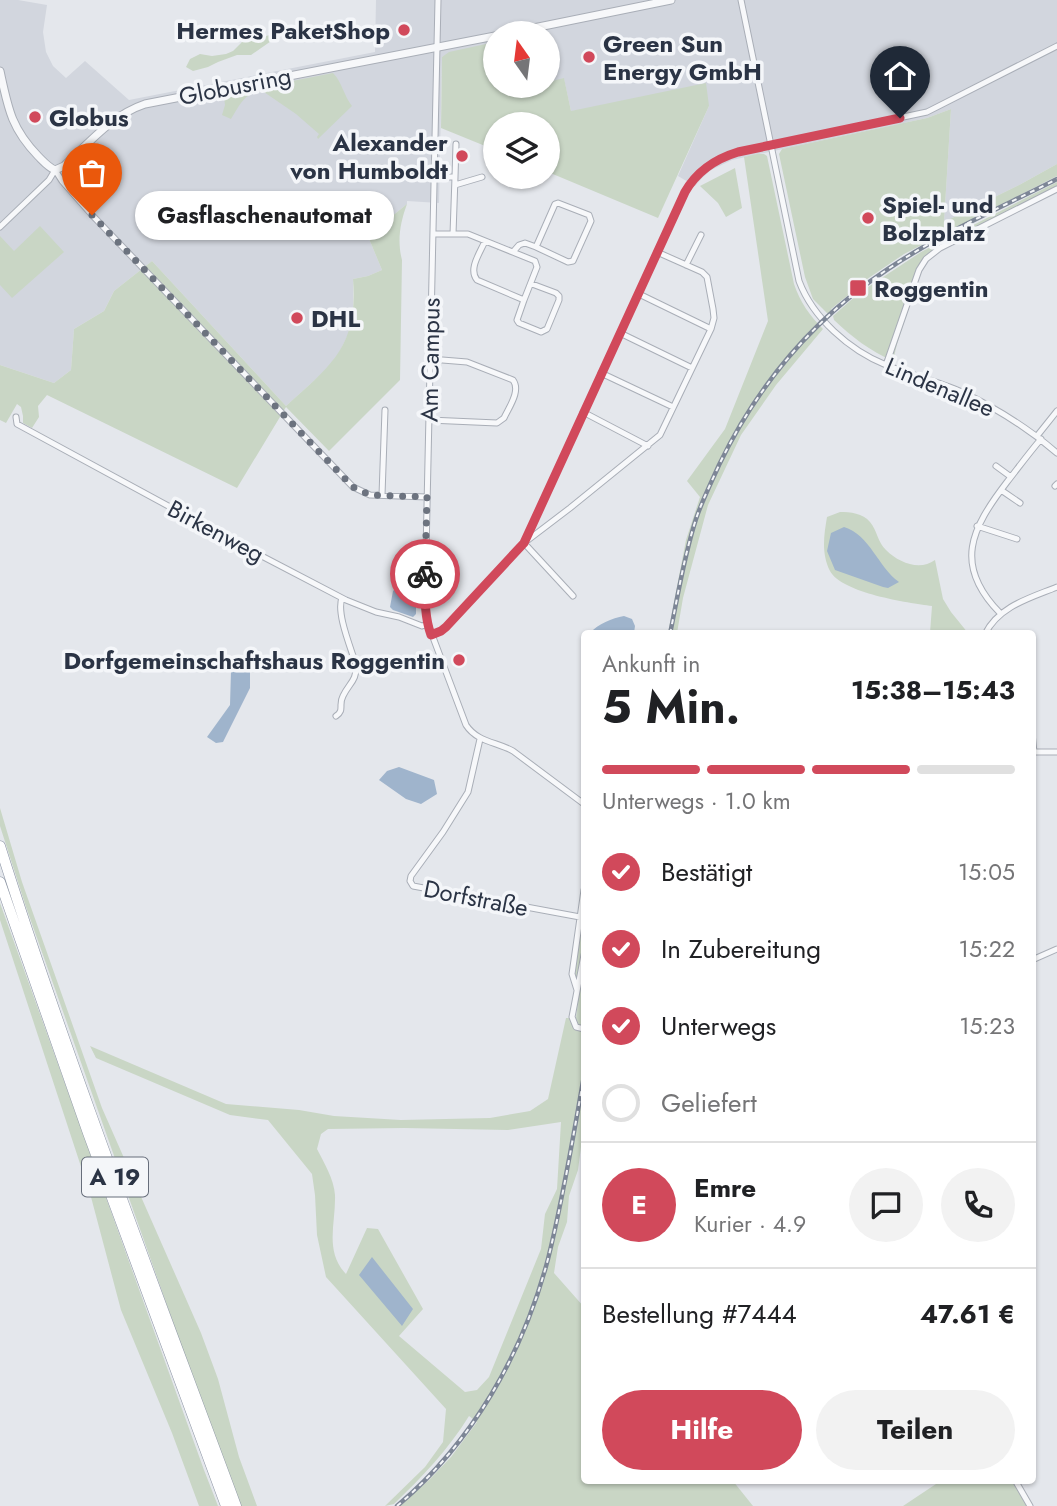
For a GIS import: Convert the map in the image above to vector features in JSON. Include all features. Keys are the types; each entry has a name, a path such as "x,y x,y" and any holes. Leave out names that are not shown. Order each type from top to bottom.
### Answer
{"highway":[{"name":"A 19","path":"0,846 90,1108 236,1506"},
{"name":"A 19","path":"0,882 88,1133 226,1506"}],"street":[{"name":"Am Campus","path":"427,497 438,0"},
{"path":"560,23 671,0"},
{"name":"Lindenallee","path":"741,0 799,281 809,302 824,320 856,348 886,365 959,391 997,410 1039,437 1057,453"},
{"name":"Globusring","path":"53,169 64,166 116,119 136,107 483,38"},
{"path":"524,543 685,192 701,171 728,155 934,110 1057,46"},
{"path":"0,71 15,128 27,145 53,169 92,215 347,481 370,495 427,497 425,599 428,624 466,725 480,739 513,751 581,803"},
{"path":"453,234 456,144"},
{"path":"0,227 50,180 53,169"},
{"path":"434,177 455,177"},
{"path":"455,185 482,177"},
{"path":"886,365 919,270 926,259 940,248 1057,189"},
{"path":"513,252 525,243 573,261 591,220 589,215 558,202 536,247"},
{"path":"433,234 468,234 535,261 537,267 532,284 517,320 541,332 547,329 559,296 532,284"},
{"path":"686,265 701,235"},
{"name":"Am Campus","path":"485,241 473,275 477,280 524,300"},
{"path":"431,635 446,627 524,543 660,435 714,318 707,277 702,272 657,252"},
{"path":"639,294 711,329"},
{"path":"620,333 692,368"},
{"path":"429,420 497,423 504,418 517,385 513,380 467,362 430,359"},
{"path":"601,373 673,407"},
{"path":"382,495 385,410"},
{"path":"1000,613 986,597 975,576 973,540 987,508 1057,411"},
{"path":"583,412 648,446"},
{"name":"Birkenweg","path":"16,417 18,424 342,598 422,626 428,624"},
{"path":"377,447 383,452"},
{"path":"996,466 1011,477"},
{"path":"1001,489 1020,503"},
{"path":"977,526 1017,539"},
{"path":"524,543 573,596"},
{"path":"988,630 1000,613 1057,587"},
{"path":"335,716 340,714 341,699 356,673 341,611 342,598"},
{"name":"Dorfstraße","path":"480,739 468,792 411,876 411,884 580,917"},
{"path":"1036,752 1057,752"},
{"path":"577,990 572,974 581,910"},
{"path":"1036,958 1057,949"},
{"path":"581,969 572,1017 576,1027 581,1028"},
{"path":"1018,1484 1030,1506"}],"shaded area":[{"path":"0,0 47,5 43,32 46,52 53,66 66,78 85,61 129,100 375,52 376,0 1057,0 1057,164 944,222 951,109 927,118 732,160 711,170 695,186 678,176 709,106 571,111 564,79 560,80 560,21 483,21 483,46 442,57 439,203 407,201 407,204 367,234 382,270 353,279 353,316 339,353 327,369 286,406 152,261 114,291 104,311 74,329 71,370 54,383 0,365"}],"green space":[{"path":"270,35 274,39 251,55 237,55 193,71 186,67 190,59 200,54 226,54 242,42"},
{"path":"483,45 483,98 560,98 560,79 564,78 571,111 706,83 709,106 658,218 560,177 560,112 483,112 483,145 441,128 442,57 449,52"},
{"path":"333,73 352,106 318,139 319,134 296,114 261,90 246,98 231,119 222,115 226,94"},
{"path":"951,109 944,222 1057,164 1057,176 904,254 851,290 852,292 828,314 813,299 805,277 779,154 782,149 927,118"},
{"path":"757,154 767,156 796,291 823,329 776,385 741,435 708,505 683,598 678,630 669,630 686,540 700,497 687,481 725,429 768,321 744,157"},
{"path":"735,168 742,208 726,217 718,203 700,186"},
{"path":"1057,182 1057,192 934,254 920,274 893,361 862,343 834,320 833,316 859,293 921,252"},
{"path":"407,204 400,239 400,380 329,451 286,407 237,488 47,395 38,406 39,417 32,428 23,423 21,407 17,404 6,423 0,420 0,365 54,383 71,370 74,329 104,311 114,291 152,261 286,406 317,378 339,352 351,322 353,279 382,270 367,234"},
{"path":"40,226 64,252 12,298 0,285 0,236 14,251"},
{"path":"840,512 864,517 872,525 883,547 903,562 923,565 935,560 943,599 966,630 930,630 932,606 876,596 837,579 830,571 824,551 827,517"},
{"path":"0,808 22,882 102,1108 201,1333 257,1506 238,1506 26,907 0,826"},
{"path":"0,903 218,1506 199,1506 121,1310 91,1197 0,920"},
{"path":"580,922 581,1147 554,1273 581,1304 581,1484 735,1484 753,1506 399,1506 451,1457 477,1422 469,1416 424,1473 394,1504 385,1506 425,1467 443,1442 446,1409 326,1277 317,1235 312,1174 268,1120 230,1115 96,1058 90,1046 226,1104 334,1116 401,1120 490,1118 530,1111 548,1099 566,1018 576,1018 580,983 574,981","holes":["561,1122 557,1189 545,1214 541,1249 489,1377 477,1390 465,1392 399,1336 423,1309 378,1229 367,1228 346,1274 339,1265 333,1246 334,1189 317,1149 321,1134 328,1129 508,1130"]},
{"path":"936,1484 1016,1484 1028,1506 903,1506"}],"water":[{"path":"844,527 861,537 899,582 888,588 835,570 827,551 831,533"},
{"path":"396,588 416,594 416,614 413,617 390,607"},
{"path":"624,616 632,619 634,630 594,630 597,627"},
{"path":"242,657 250,660 250,688 223,742 216,743 207,737 230,705 231,671"},
{"path":"399,767 434,780 437,794 421,804 406,799 379,780 387,771"},
{"path":"372,1257 413,1309 402,1326 359,1275"}],"railway":[{"path":"671,630 688,547 704,499 734,436 751,408 790,356 836,309 888,269 949,233 1057,179"},
{"path":"397,1506 449,1454 471,1425 509,1362 524,1329 548,1259 581,1093"}],"way so far":[{"path":"92,215 353,487 370,495 427,497 425,574"}],"place":[{"name":"Hermes PaketShop","path":"404,30"},
{"name":"Green Sun Energy GmbH","path":"589,57"},
{"name":"Globus","path":"35,117"},
{"name":"Alexander von Humboldt","path":"462,156"},
{"name":"Gasflaschenautomat","path":"92,215"},
{"name":"Spiel- und Bolzplatz","path":"868,218"},
{"name":"Roggentin","path":"858,288"},
{"name":"DHL","path":"297,318"},
{"name":"Dorfgemeinschaftshaus Roggentin","path":"459,660"}],"route":[{"path":"425,574 425,599 431,635 446,627 524,543 685,192 701,171 709,164 738,152 900,118"}]}
